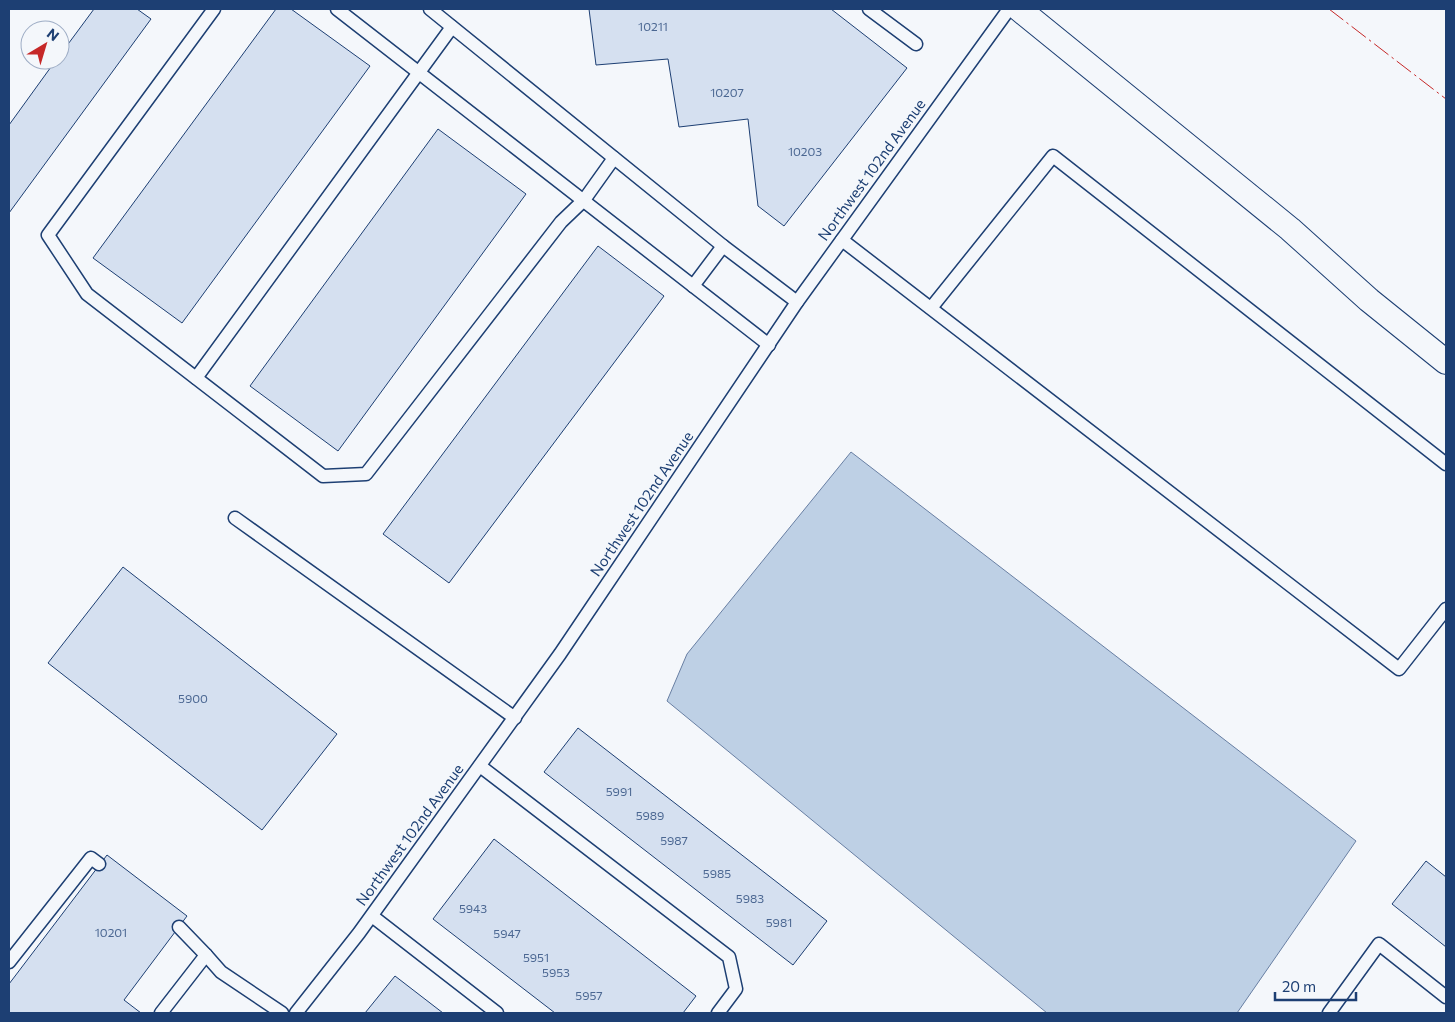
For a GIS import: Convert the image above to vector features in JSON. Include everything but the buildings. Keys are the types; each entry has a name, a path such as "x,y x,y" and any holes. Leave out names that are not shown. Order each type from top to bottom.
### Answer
{"street":[{"path":"1019,9 1290,229 1369,300 1446,362"}],"lane":[{"path":"214,9 48,235 87,294 323,476 366,474 561,222 584,200 614,158"},
{"path":"337,9 770,345"},
{"path":"430,9 723,246 797,302"},
{"path":"869,9 916,44"},
{"name":"Northwest 102nd Avenue","path":"296,1013 372,916 515,718 770,345 797,302 1009,9"},
{"path":"196,378 452,27"},
{"path":"931,308 1053,156 1446,464"},
{"path":"842,240 1399,669 1446,609"},
{"path":"693,286 723,246"},
{"path":"235,518 515,718"},
{"path":"480,766 729,957 736,989 718,1013"},
{"path":"9,962 95,861"},
{"path":"372,916 497,1013"},
{"path":"179,927 221,972 282,1013"},
{"path":"1329,1013 1379,944 1446,997"},
{"path":"161,1013 206,955"}],"water":[{"path":"851,452 1356,841 1237,1013 1047,1013 667,701 687,654"}],"power":[{"path":"1329,9 1446,99"}]}
